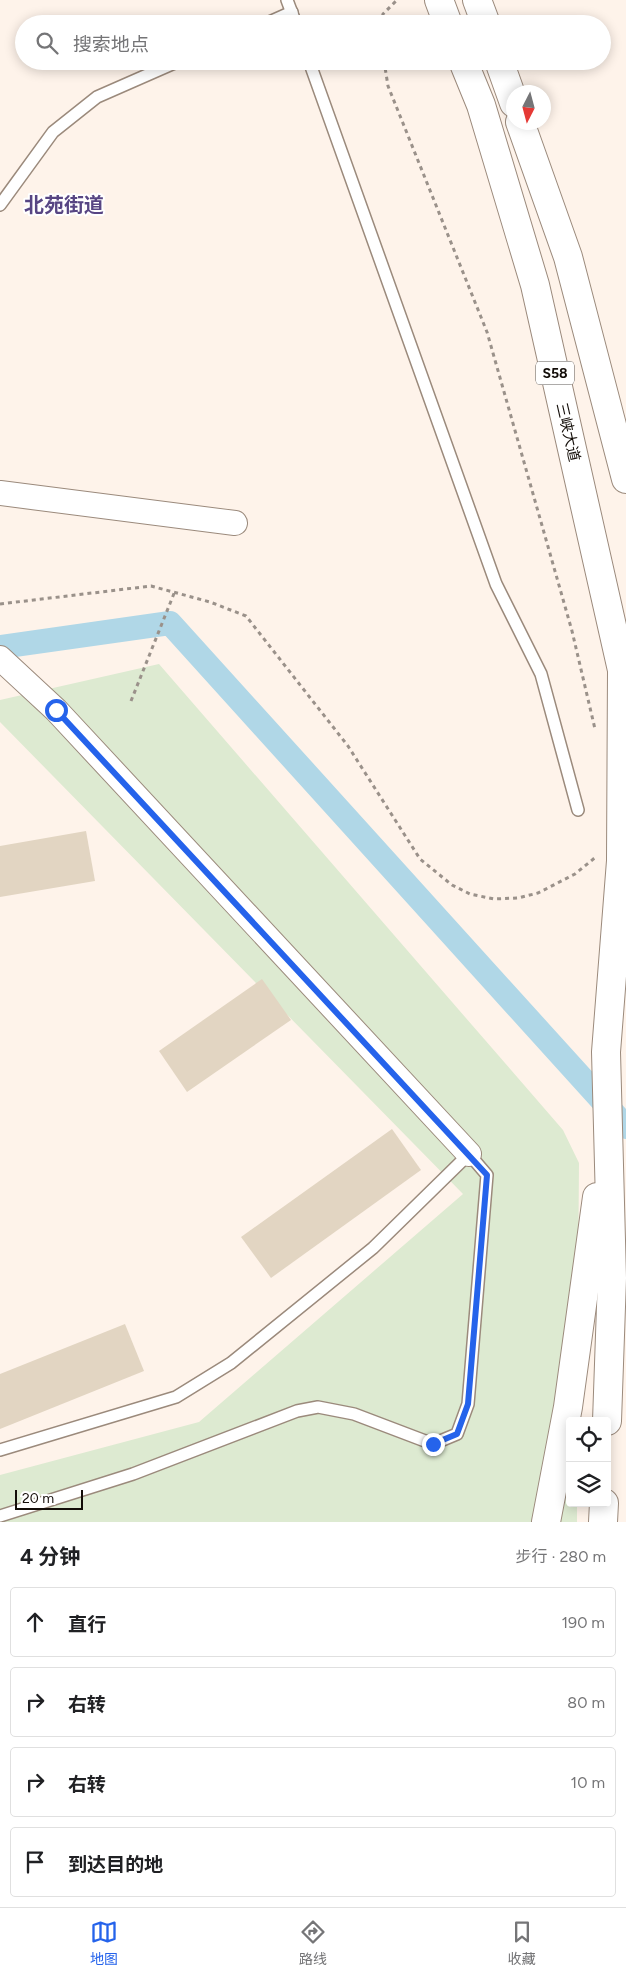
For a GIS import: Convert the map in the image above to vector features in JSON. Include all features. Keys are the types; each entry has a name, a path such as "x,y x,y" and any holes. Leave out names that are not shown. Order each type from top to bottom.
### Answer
{"highway":[{"path":"439,0 445,15"},
{"path":"478,0 483,15"},
{"name":"三峡大道","path":"467,70 481,105 535,284 624,681 621,861 606,1052 606,1129"},
{"path":"502,70 508,85"},
{"name":"S58","path":"523,130 568,257 626,479"},
{"path":"606,1129 611,1189 612,1268 607,1417"},
{"path":"546,1522 568,1407 606,1129"},
{"path":"603,1522 604,1507"}],"street":[{"path":"0,493 234,523"},
{"path":"0,658 56,710 469,1154"}],"lane":[{"path":"287,0 293,15"},
{"path":"285,15 292,12"},
{"path":"0,205 53,132 97,97 158,70"},
{"path":"313,70 496,584 540,674 578,810"},
{"path":"0,1450 176,1397 231,1363 373,1248 469,1154 487,1175 468,1404 457,1434 433,1444 354,1414 318,1407 288,1415 133,1474 0,1516"}],"path":[{"path":"383,15 396,2"},
{"path":"385,70 388,86 487,332 572,631 596,734"},
{"path":"0,604 151,586 175,591 246,616 348,746 420,859 452,885 470,894 494,899 518,898 557,885 575,874 602,852"},
{"path":"131,701 175,591"}],"green space":[{"path":"159,664 563,1130 579,1163 577,1417 566,1417 566,1507 577,1507 577,1522 0,1522 0,1475 199,1422 463,1194 0,722 0,700"}],"building":[{"path":"86,831 95,881 0,897 0,846"},
{"path":"262,979 291,1020 187,1092 159,1051"},
{"path":"392,1129 421,1170 271,1278 241,1237"},
{"path":"125,1324 144,1371 0,1429 0,1374"}],"waterway":[{"path":"0,647 170,623 626,1127"}],"district":[{"name":"北苑街道","path":"64,205"}],"route":[{"path":"56,710 487,1175 468,1404 457,1434 433,1444"}]}
